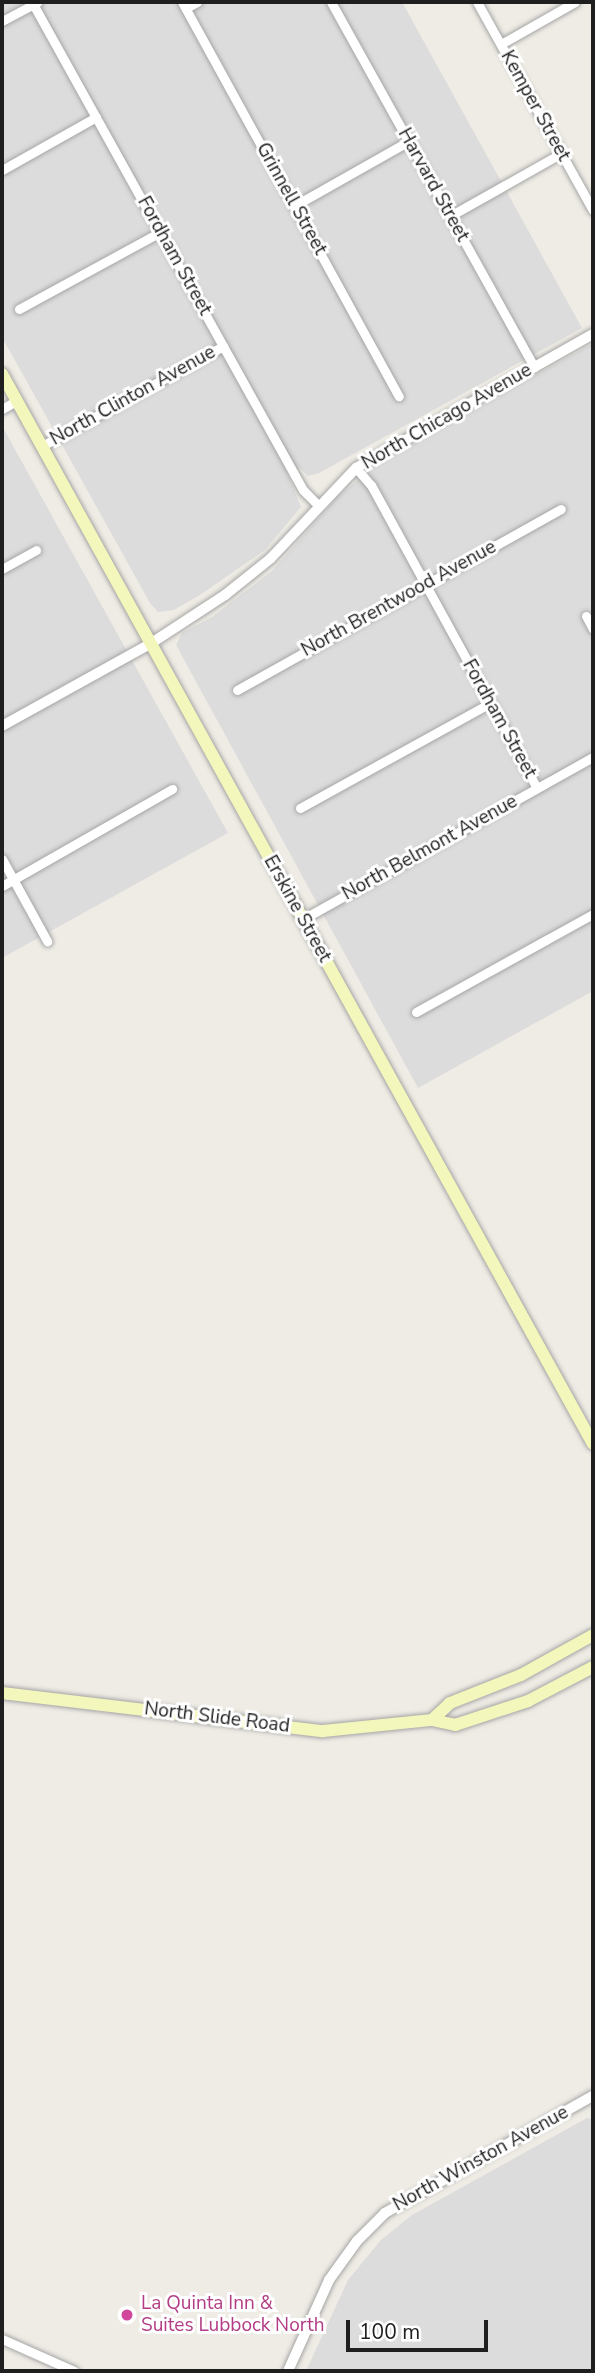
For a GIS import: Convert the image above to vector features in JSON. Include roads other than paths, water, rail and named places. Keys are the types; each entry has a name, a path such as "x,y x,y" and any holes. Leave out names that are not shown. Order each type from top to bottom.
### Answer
{"main road":[{"name":"Erskine Street","path":"2,374 593,1444"},
{"path":"432,1720 450,1703 521,1675 593,1635"},
{"name":"North Slide Road","path":"2,1693 323,1731 432,1720 455,1725 538,1696 593,1667"}],"street":[{"path":"184,5 197,2"},
{"name":"Harvard Street","path":"331,2 534,367"},
{"name":"Kemper Street","path":"477,2 593,210"},
{"path":"501,44 576,2"},
{"path":"2,22 35,3"},
{"name":"Fordham Street","path":"35,3 303,490 318,505"},
{"name":"Grinnell Street","path":"184,5 400,396"},
{"path":"2,170 96,117"},
{"path":"294,206 409,142"},
{"path":"450,216 562,153"},
{"path":"19,309 160,232"},
{"name":"North Chicago Avenue","path":"2,726 150,644 257,571 356,468 593,335"},
{"name":"North Clinton Avenue","path":"42,446 223,346"},
{"path":"2,409 16,401"},
{"name":"Fordham Street","path":"356,468 371,485 537,788"},
{"name":"North Brentwood Avenue","path":"237,690 561,509"},
{"path":"2,569 36,550"},
{"path":"586,616 593,629"},
{"path":"300,808 490,703"},
{"name":"North Belmont Avenue","path":"303,919 593,757"},
{"path":"2,886 172,789"},
{"path":"2,859 47,941"},
{"path":"416,1012 593,914"},
{"name":"North Winston Avenue","path":"288,2371 329,2280 357,2241 385,2213 593,2096"},
{"path":"2,2339 74,2371"}],"place":[{"name":"La Quinta Inn & Suites Lubbock North","path":"127,2315"}]}
